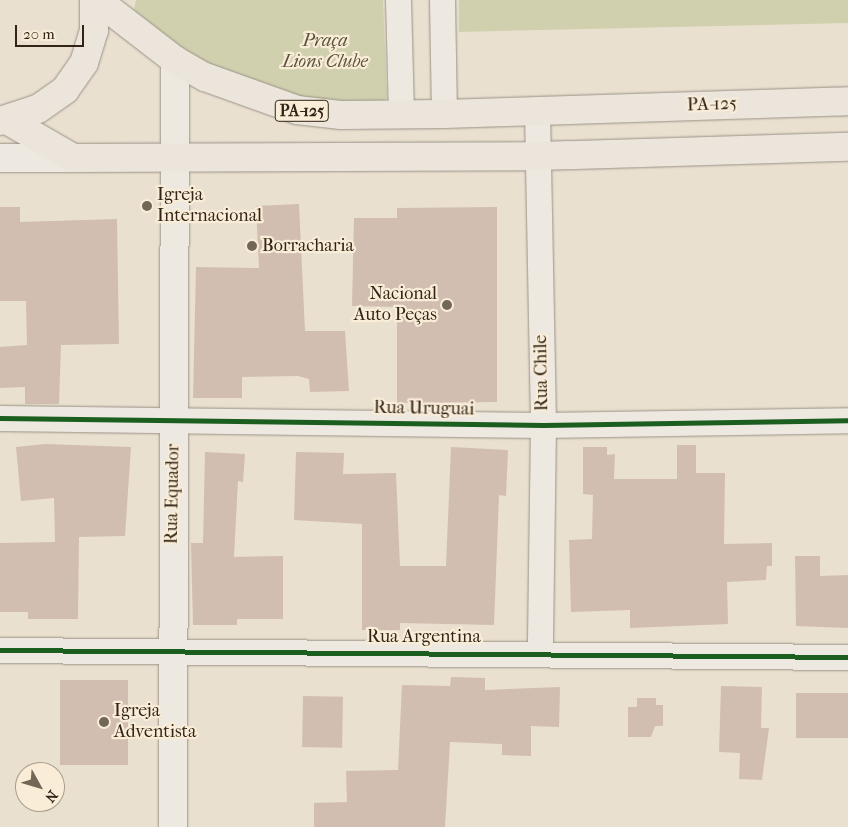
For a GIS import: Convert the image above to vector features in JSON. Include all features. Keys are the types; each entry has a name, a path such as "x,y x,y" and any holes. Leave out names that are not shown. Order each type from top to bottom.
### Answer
{"main road":[{"name":"PA-125","path":"96,0 175,60 233,90 297,110 341,115 444,114 848,101"},
{"name":"PA-125","path":"3,120 44,104 64,90 84,63 94,32 96,0"},
{"name":"PA-125","path":"3,120 73,158 177,161 540,156 848,147"}],"street":[{"path":"398,0 401,113"},
{"path":"442,0 444,114"},
{"name":"Rua Equador","path":"173,827 170,652 177,161 175,60"},
{"name":"Rua Chile","path":"537,110 540,156 543,425 540,651"},
{"name":"PA-125","path":"0,158 73,158"},
{"name":"Rua Uruguai","path":"0,418 174,418 543,425 848,420"},
{"name":"Rua Argentina","path":"0,650 170,652 540,651 848,657"}],"green space":[{"name":"Praça Lions Clube","path":"136,0 383,0 387,97 381,104 306,103 201,63 134,10"},
{"path":"459,0 848,0 848,23 459,32"}],"building":[{"path":"299,204 305,331 345,331 349,391 310,392 309,379 298,376 242,377 242,398 193,398 196,267 259,268 256,206"},
{"path":"0,207 20,207 20,222 117,219 119,344 61,345 59,404 25,404 25,387 0,388 0,347 27,345 26,301 0,301"},
{"name":"Nacional Auto Peças","path":"497,207 497,402 397,403 397,307 352,306 354,218 397,218 397,208"},
{"path":"45,444 131,447 125,536 79,537 78,619 28,619 28,612 0,612 0,543 55,542 54,498 21,501 16,447"},
{"path":"677,445 696,445 696,473 725,473 724,544 772,543 772,566 767,566 766,580 727,582 728,624 630,628 630,610 571,612 569,540 592,539 593,495 583,494 583,447 607,447 607,455 615,454 614,479 677,479"},
{"path":"451,447 508,450 506,496 499,495 494,625 400,623 400,630 362,630 362,524 294,520 296,452 344,453 343,474 396,473 400,566 446,566"},
{"path":"205,452 245,454 243,482 238,481 234,557 283,556 283,619 237,619 237,625 193,625 191,543 203,543"},
{"path":"795,556 820,556 820,576 848,575 848,628 796,626"},
{"path":"451,677 485,678 485,690 560,687 559,727 531,726 531,756 502,755 502,744 450,742 445,827 314,827 314,803 347,802 346,771 398,770 402,685 450,686"},
{"path":"60,680 128,680 128,765 65,765 65,762 60,762"},
{"path":"721,686 762,687 761,728 769,728 762,780 739,779 740,753 719,752"},
{"path":"796,693 848,693 848,738 796,738"},
{"path":"303,696 343,697 342,748 302,747"},
{"path":"637,698 656,698 656,705 663,705 663,726 655,726 651,737 628,737 628,707 637,707"}],"cycle path":[{"path":"0,418 543,425 848,420"},
{"path":"0,650 848,657"}],"place":[{"name":"Igreja Internacional","path":"147,206"},
{"name":"Borracharia","path":"252,246"},
{"name":"Nacional Auto Peças","path":"447,305"},
{"name":"Igreja Adventista","path":"104,722"}]}
